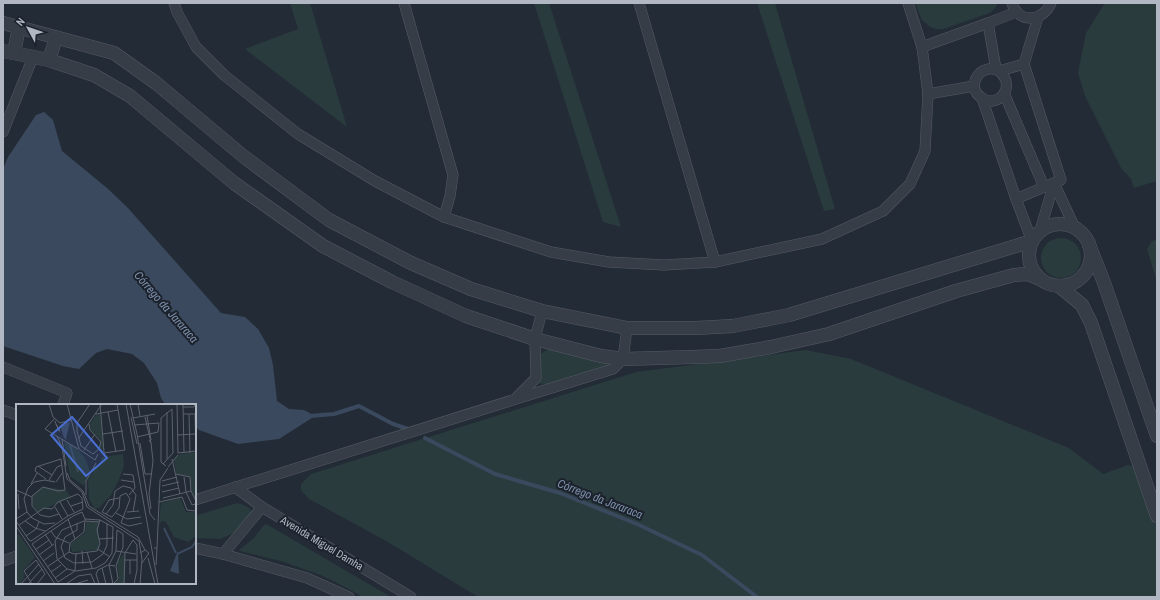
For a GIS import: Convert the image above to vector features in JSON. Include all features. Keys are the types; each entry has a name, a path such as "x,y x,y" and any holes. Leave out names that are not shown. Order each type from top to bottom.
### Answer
{"street":[{"path":"174,3 177,12 196,48 224,75 298,134 375,181 444,217 551,252 609,262 664,265 715,262 822,239 883,210 910,184 925,151 928,94 922,47 908,3"},
{"path":"404,3 453,175 450,196 444,217"},
{"path":"639,3 715,262"},
{"path":"922,47 988,23 1014,7 1026,18 1038,17 1048,10 1051,3"},
{"path":"1016,199 1061,180 1024,64 1038,17"},
{"path":"3,23 114,53 156,83 243,156 329,220 411,263 470,289 542,311 628,328 696,328 733,326 789,315 1036,236 1047,227 1061,224 1068,225 1081,232 1089,245 1103,280 1157,436"},
{"path":"988,23 998,70 1006,78 1007,83 1004,93 997,100 987,100 978,95 974,86 980,72 990,68 998,70 1024,64"},
{"path":"19,27 8,52 49,60 94,75 130,96 234,183 323,246 392,282 466,316 535,339 601,356 623,359 720,356 771,348 829,334 956,291 1014,275 1028,274 1040,278"},
{"path":"49,60 56,38"},
{"path":"3,132 33,57"},
{"path":"928,94 974,86"},
{"path":"1004,93 1049,185 1075,228"},
{"path":"982,98 1016,199 1036,236"},
{"path":"1049,185 1036,236 1029,251 1033,271 1046,282 1059,286 1082,304 1091,323 1157,516"},
{"path":"1059,286 1078,280 1084,273 1089,264 1089,245"},
{"path":"516,399 536,378 535,339 542,311"},
{"path":"196,500 613,369 623,359 628,328"},
{"path":"3,367 66,393 62,404"},
{"path":"3,410 16,415"},
{"name":"Avenida Miguel Damha","path":"235,487 262,507 411,597"},
{"path":"223,554 262,507"},
{"path":"196,548 223,554 307,578 349,597"},
{"path":"3,561 16,556"}],"shaded area":[{"path":"290,3 310,3 347,127 245,49 298,29"},
{"path":"534,3 549,3 621,227 603,222"},
{"path":"757,3 775,3 835,209 824,211"},
{"path":"915,3 998,3 990,13 943,29 937,29 930,27 922,20"},
{"path":"1105,3 1157,3 1157,181 1134,188 1131,179 1121,168 1085,96 1078,73 1086,33"},
{"path":"1061,238 1069,240 1075,244 1079,250 1081,258 1079,266 1075,272 1069,276 1061,278 1053,276 1047,272 1043,266 1041,258 1043,250 1047,244 1053,240"},
{"path":"1157,239 1157,282 1147,249 1152,241"},
{"path":"547,350 554,350 610,363 608,368 546,385 539,383 536,379 534,363 542,353"},
{"path":"806,350 851,359 1069,448 1103,474 1128,465 1138,467 1157,528 1157,597 478,597 388,542 309,499 301,490 301,484 311,474 636,372"},
{"path":"237,503 244,505 251,511 252,514 234,533 220,539 196,538 196,516"},
{"path":"266,524 391,597 363,597 323,576 281,561 239,550 254,538"}],"water":[{"path":"44,112 53,120 62,151 107,188 128,208 221,313 245,317 258,329 269,348 273,365 277,401 289,409 304,410 315,416 279,439 238,444 199,430 196,427 196,404 165,404 161,398 157,383 144,363 132,354 107,349 96,353 79,369 63,366 3,346 3,169 8,157 36,115"}],"waterway":[{"name":"Córrego da Jararaca","path":"310,416 334,414 359,406 393,424 411,430"},
{"name":"Córrego da Jararaca","path":"425,438 495,474 560,493 637,524 702,555 757,597"}]}
